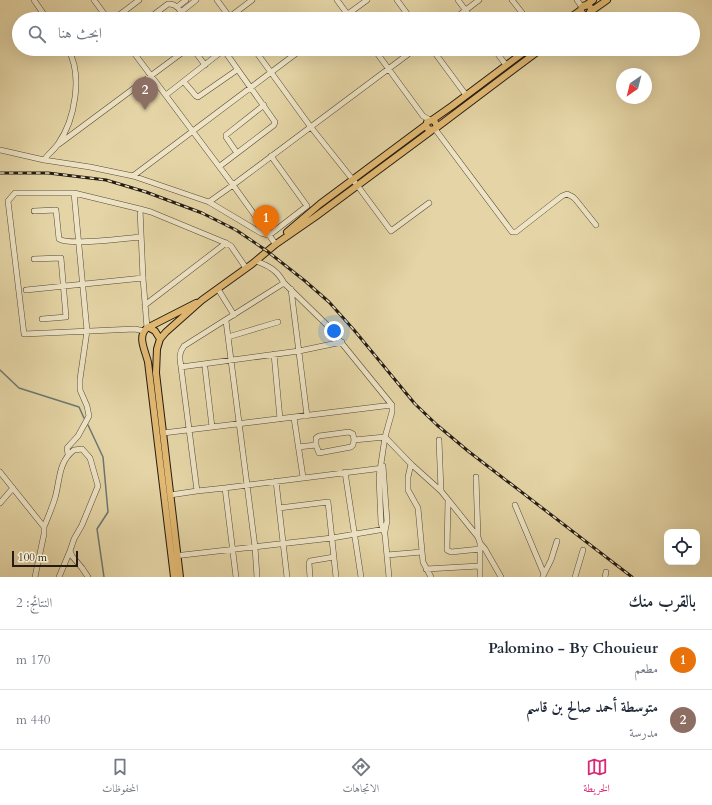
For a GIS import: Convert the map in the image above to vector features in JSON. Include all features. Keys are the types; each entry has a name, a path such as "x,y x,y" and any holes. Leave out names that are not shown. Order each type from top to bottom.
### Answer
{"main road":[{"path":"577,12 593,0"},
{"path":"590,12 607,0"},
{"path":"582,12 583,7"},
{"path":"174,577 170,495 156,373 157,349 160,339 202,300 256,261 355,183 429,122 518,56"},
{"path":"355,183 434,129 532,56"},
{"path":"429,122 427,128 434,129"},
{"path":"429,122 436,123 434,129"},
{"path":"246,268 253,258 314,214"},
{"path":"180,577 174,556 148,362 142,335 147,328 202,300"},
{"path":"147,328 155,331 160,339"},
{"path":"143,343 157,349"}],"street":[{"path":"34,0 42,12"},
{"path":"94,0 103,12"},
{"path":"124,12 140,0"},
{"path":"179,9 186,0"},
{"path":"179,9 196,0"},
{"path":"217,0 225,12"},
{"path":"237,12 252,0"},
{"path":"337,0 346,12"},
{"path":"350,12 367,0"},
{"path":"397,0 405,12"},
{"path":"458,0 465,10"},
{"path":"463,12 479,0"},
{"path":"512,0 521,12"},
{"path":"577,0 583,7"},
{"path":"157,12 168,4 172,4 180,12"},
{"path":"44,160 58,144 69,124 75,102 75,74 72,56"},
{"path":"135,56 220,166 274,242"},
{"path":"58,144 178,56"},
{"path":"199,56 205,64"},
{"path":"166,95 216,56"},
{"path":"220,166 275,124 275,121 264,105 227,56"},
{"path":"259,56 310,126 391,231 429,203"},
{"path":"134,176 293,56"},
{"path":"379,56 429,122"},
{"path":"209,202 405,56"},
{"path":"437,56 466,95"},
{"path":"499,56 506,65"},
{"path":"184,82 198,97 238,70"},
{"path":"237,153 226,137 226,134 264,105"},
{"path":"434,129 512,232 516,232 562,196 567,194 576,200 596,225"},
{"path":"0,150 44,160 134,176 209,202 261,233 272,233 307,206"},
{"path":"271,156 314,214"},
{"path":"140,209 147,328 24,334 8,201 14,193 74,193 140,209 151,212 226,243 231,246 246,268"},
{"path":"68,454 67,448 78,436 89,416 87,406 80,390 80,379 87,331 74,193"},
{"path":"34,211 56,210 59,239 63,241 78,242 141,237"},
{"path":"145,305 226,243"},
{"path":"34,259 61,258 66,317 42,319"},
{"path":"256,261 273,268 280,274 284,283 315,312 342,342 392,404 392,412 385,437 382,466 379,478 380,503 389,577"},
{"path":"26,290 143,278"},
{"path":"197,491 179,354 184,346 284,283"},
{"path":"218,289 234,315"},
{"path":"291,289 307,416"},
{"path":"226,320 258,577"},
{"path":"228,337 278,322"},
{"path":"181,367 300,351 342,342"},
{"path":"274,354 280,419"},
{"path":"205,368 212,427"},
{"path":"163,433 294,418 392,404"},
{"path":"294,418 303,478"},
{"path":"349,432 353,434 354,440 351,447 319,453 316,445 316,438 319,436 349,432"},
{"path":"354,440 385,437"},
{"path":"385,437 411,464 441,491 478,537"},
{"path":"439,440 441,491"},
{"path":"298,448 316,445"},
{"path":"35,577 44,534 44,527 55,498 62,465 68,454 76,449 84,450 90,458 98,486 58,577"},
{"path":"411,464 408,477 408,490 419,512 423,562 431,577"},
{"path":"170,495 247,486 382,466"},
{"path":"0,472 44,527"},
{"path":"345,472 361,577"},
{"path":"476,476 478,537 480,546 480,577"},
{"path":"276,482 287,577"},
{"path":"0,503 13,488"},
{"path":"225,488 236,577"},
{"path":"448,500 447,550 451,552 480,546 485,549 501,577"},
{"path":"279,508 327,501 336,577"},
{"path":"516,505 543,576"},
{"path":"174,556 384,531"},
{"path":"543,576 551,560 557,541"},
{"path":"575,577 583,550"},
{"path":"70,551 72,556 88,577"},
{"path":"387,555 422,552"},
{"path":"310,577 310,562 334,558"},
{"path":"426,569 479,566"}],"waterway":[{"path":"0,370 19,388 79,407 84,418"},
{"path":"88,425 103,457 108,512 97,529 104,577"}],"railway":[{"path":"0,173 48,173 106,180 146,192 202,213 236,230 267,251 329,302 415,404 437,425 468,451 632,577"}],"place":[{"name":"متوسطة أحمد صالح بن قاسم","path":"145,110"},
{"name":"Palomino - By Chouieur","path":"266,238"}]}
